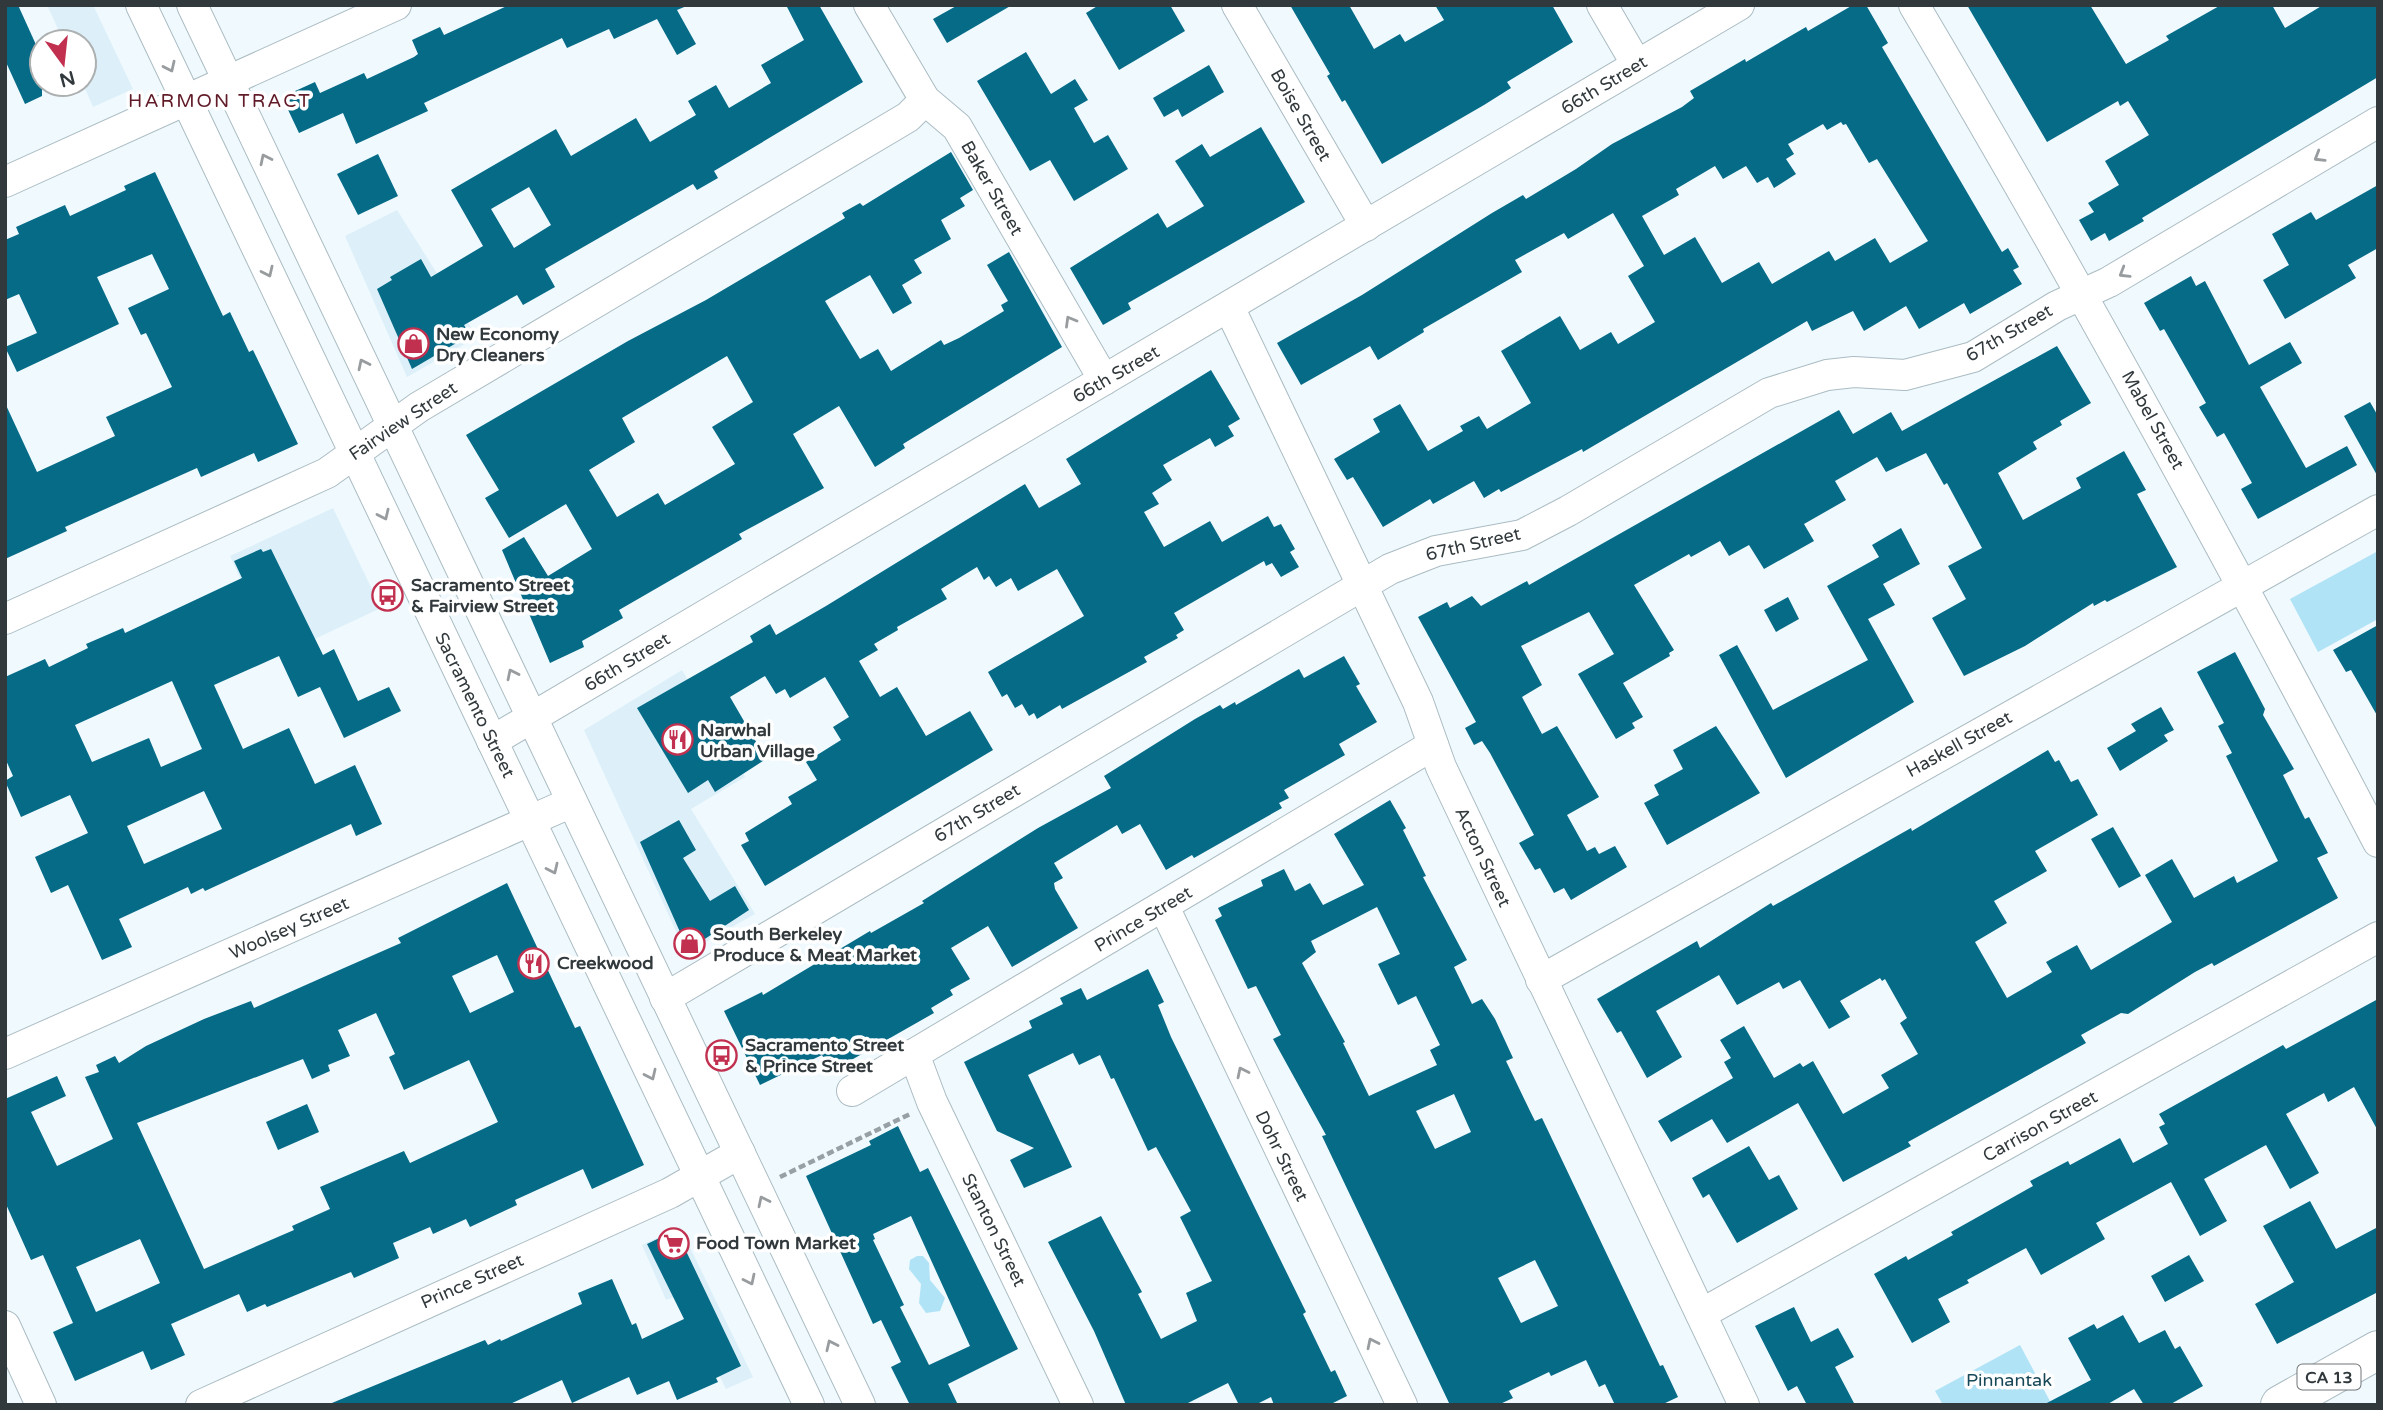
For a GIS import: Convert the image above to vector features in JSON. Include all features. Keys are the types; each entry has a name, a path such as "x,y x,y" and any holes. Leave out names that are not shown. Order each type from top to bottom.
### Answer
{"main road":[{"name":"CA 13","path":"2280,1405 2378,1350"}],"street":[{"name":"Sacramento Street","path":"141,5 809,1405"},
{"path":"192,5 860,1405"},
{"path":"5,182 396,5"},
{"name":"Baker Street","path":"869,5 925,100 957,127 1104,380"},
{"name":"Boise Street","path":"1237,5 1366,226"},
{"path":"1602,5 1637,65"},
{"name":"66th Street","path":"492,741 1739,5"},
{"name":"Mabel Street","path":"1914,5 2082,294 2244,586 2378,842"},
{"name":"Fairview Street","path":"5,619 318,478 419,407 908,117 925,100"},
{"name":"67th Street","path":"665,998 1362,585 1416,557 1522,535 1568,511 1769,393 1827,375 1854,372 1905,375 1938,369 1973,357 2082,294 2109,282 2378,122"},
{"name":"Acton Street","path":"1229,307 1427,723 1441,767 1744,1405"},
{"name":"Haskell Street","path":"1541,979 2378,510"},
{"name":"Prince Street","path":"852,1091 1433,745"},
{"name":"Woolsey Street","path":"5,1054 572,802"},
{"name":"Dohr Street","path":"1164,906 1402,1405"},
{"name":"Carrison Street","path":"1701,1314 2378,937"},
{"name":"Stanton Street","path":"914,1054 932,1102 1078,1405"},
{"name":"Prince Street","path":"201,1405 670,1193 740,1153"},
{"path":"5,1326 41,1405"}],"path":[{"path":"757,1188 932,1102"}],"shaded area":[{"path":"47,5 93,5 133,89 93,107 89,98 98,98 98,28 58,28"},
{"path":"397,210 477,337 407,377 345,236"},
{"path":"333,508 381,608 276,657 230,556"},
{"path":"682,670 745,777 691,809 755,914 686,953 584,730"},
{"path":"680,1227 753,1377 726,1389 679,1295 666,1300 642,1245"}],"green space":[{"path":"2378,551 2378,619 2318,652 2290,599"},
{"path":"923,1256 929,1263 930,1280 945,1298 940,1311 926,1313 919,1303 921,1284 909,1269 910,1260"},
{"name":"Pinnantak","path":"2020,1345 2052,1405 1943,1405 1935,1391"}],"building":[{"path":"5,5 18,5 28,28 28,98 38,98 25,104 5,60"},
{"path":"509,5 689,5 677,10 696,44 677,55 657,19 614,39 609,29 567,48 562,38 424,103 428,111 356,144 343,113 299,133 282,97 315,82 320,93 364,73 367,79 418,54 412,40 440,27 444,35"},
{"path":"786,5 819,5 863,82 714,171 718,178 697,190 693,184 545,269 555,287 523,305 517,295 464,325 470,335 412,369 377,289 392,280 390,277 421,259 431,277 483,246 451,190 556,129 571,156 636,118 650,142 696,115 688,101 716,85 729,108 771,83 761,65 804,40","holes":["529,187 551,225 514,248 491,209"]},
{"path":"958,5 1012,5 947,43 933,19"},
{"path":"1099,5 1170,5 1185,31 1119,70 1086,13"},
{"path":"1290,5 1349,5 1374,49 1400,34 1405,42 1444,20 1435,5 1552,5 1573,42 1507,82 1511,88 1382,164 1345,100 1342,102 1327,76 1330,74"},
{"path":"1853,5 1866,5 1888,43 1882,47 2002,252 2008,248 2019,267 2013,270 2022,284 1970,314 1964,303 1919,329 1906,306 1864,331 1853,311 1812,331 1807,321 1583,452 1582,449 1501,492 1499,489 1484,498 1474,481 1433,504 1430,499 1383,527 1353,477 1347,480 1334,459 1380,432 1373,419 1400,404 1428,451 1463,431 1460,426 1479,416 1487,429 1531,403 1501,351 1560,316 1580,350 1611,332 1618,344 1655,322 1628,276 1644,266 1613,213 1568,239 1564,233 1515,260 1522,272 1423,329 1424,332 1378,360 1370,346 1301,385 1277,343 1362,295 1492,213 1523,195 1526,199 1612,144 1682,107 1694,98 1690,91 1806,27 1808,31","holes":["1841,122 1846,124 1869,163 1877,159 1928,241 1890,263 1875,238 1835,261 1829,251 1772,284 1759,262 1722,283 1695,237 1664,255 1642,216 1679,195 1676,189 1715,166 1723,179 1746,166 1757,183 1768,177 1774,188 1796,174 1786,159 1794,154 1788,144 1823,124 1827,130"]},
{"path":"1967,5 2090,5 2126,64 2169,40 2166,36 2221,5 2272,5 2285,28 2323,5 2378,5 2378,77 2142,218 2144,221 2109,241 2105,233 2091,241 2079,220 2094,212 2088,203 2119,185 2105,161 2149,135 2128,101 2120,106 2118,101 2047,142"},
{"path":"1026,52 1051,94 1075,79 1088,100 1074,108 1094,143 1108,135 1128,169 1074,201 1050,160 1030,171 977,81"},
{"path":"1209,65 1224,92 1182,117 1178,109 1164,117 1153,98"},
{"path":"1261,127 1305,202 1128,303 1131,309 1103,325 1070,268 1158,213 1167,228 1204,206 1175,161 1202,144 1210,157"},
{"path":"951,152 973,190 960,198 965,206 941,220 951,239 914,260 922,273 902,285 912,303 893,314 870,275 825,301 860,359 878,349 891,371 941,340 944,345 1004,311 1001,305 1008,301 987,265 1009,252 1062,347 903,444 905,448 875,467 839,406 793,434 824,488 739,534 742,539 619,610 623,618 582,641 584,647 550,663 502,550 524,537 548,576 592,549 566,504 509,538 485,498 499,490 466,435 845,218 842,213 860,203 863,206","holes":["727,356 753,402 712,427 735,464 665,505 658,493 617,517 589,470 635,442 622,418"]},
{"path":"378,154 398,196 358,215 337,174"},
{"path":"155,172 223,316 230,312 249,352 253,350 298,444 258,462 254,453 201,477 197,468 65,527 67,531 5,559 5,403 37,472 115,436 106,417 172,387 146,333 141,335 128,308 169,289 152,254 97,277 119,324 17,372 5,347 37,333 19,294 5,300 5,240 19,234 16,227 65,205 70,216 126,190 124,186"},
{"path":"2378,185 2378,248 2348,265 2356,278 2285,319 2263,280 2289,265 2272,234 2311,212 2316,220"},
{"path":"2191,276 2196,286 2205,281 2249,365 2290,342 2302,363 2260,387 2306,468 2347,446 2357,465 2258,519 2241,489 2252,483 2224,433 2217,437 2199,407 2206,403 2164,329 2160,331 2144,303"},
{"path":"2057,346 2091,403 2060,421 2062,425 2033,442 2037,449 1998,473 2023,520 2081,488 2076,478 2124,451 2146,490 2137,494 2177,567 2107,602 2105,600 2094,606 2093,603 2025,646 1964,676 1932,618 1966,599 1948,566 1982,548 1947,483 1944,485 1926,453 1886,472 1877,457 1835,481 1846,500 1804,524 1814,541 1764,569 1749,545 1729,556 1720,541 1691,557 1689,554 1634,585 1674,650 1669,653 1670,656 1623,683 1643,717 1632,723 1635,728 1616,739 1578,674 1614,654 1589,612 1521,646 1542,685 1522,697 1542,734 1557,726 1599,797 1567,815 1587,851 1595,847 1599,854 1615,846 1627,867 1571,900 1564,888 1554,893 1540,868 1535,870 1519,843 1534,835 1482,741 1474,745 1465,728 1476,722 1418,617 1447,602 1450,608 1472,596 1481,606 1527,581 1529,585 1839,410 1853,434 1891,412 1902,431"},
{"path":"1211,370 1240,419 1228,426 1234,436 1215,447 1210,438 1163,465 1172,480 1152,493 1159,504 1144,512 1164,547 1210,521 1222,542 1268,516 1274,527 1281,524 1295,549 1290,552 1299,567 1281,577 1272,563 1266,566 1264,561 1174,613 1184,630 1176,635 1178,638 1144,657 1147,662 1062,709 1060,705 1037,719 1034,713 1029,716 1022,704 1015,708 1007,694 1002,697 988,672 1084,616 1057,569 1018,591 1011,578 996,587 989,576 984,580 977,567 941,589 947,599 897,627 898,630 874,644 878,650 859,661 880,697 897,687 926,736 970,711 993,750 765,886 741,845 749,841 745,833 792,804 788,797 817,780 806,762 841,740 833,727 849,717 825,677 790,698 785,689 776,694 765,676 730,697 766,759 715,792 708,780 688,793 637,708 753,642 750,636 770,624 776,635 1025,484 1039,508 1081,484 1066,459"},
{"path":"2370,402 2378,416 2378,477 2344,416"},
{"path":"1901,528 1920,564 1883,584 1895,605 1868,619 1914,702 1786,778 1719,655 1737,645 1773,710 1868,660 1827,586 1879,557 1872,545"},
{"path":"261,549 263,552 271,549 323,655 334,649 358,701 389,687 401,711 344,738 320,687 298,697 279,656 214,685 243,749 289,728 315,784 355,765 382,824 356,836 351,824 205,891 203,888 191,894 188,887 119,919 132,947 102,960 68,885 51,893 35,857 88,833 70,795 21,817 5,781 13,776 5,758 5,677 45,659 49,667 88,648 86,644 123,628 125,633 242,578 234,561","holes":["172,681 202,749 161,767 149,738 92,762 75,725","204,791 222,829 144,864 127,826"]},
{"path":"1788,597 1799,619 1776,632 1764,610"},
{"path":"2378,625 2378,717 2351,670 2346,672 2333,650"},
{"path":"2235,652 2265,709 2263,715 2294,769 2283,775 2305,819 2309,817 2328,853 2317,858 2338,898 2214,966 2212,963 2195,972 2128,1014 2121,1013 2081,1035 2086,1043 1908,1142 1911,1146 1843,1182 1798,1103 1727,1143 1712,1119 1671,1142 1658,1121 1733,1078 1724,1062 1731,1058 1720,1040 1744,1026 1774,1078 1800,1063 1803,1067 1813,1061 1843,1114 1889,1088 1881,1075 1918,1054 1900,1023 1907,1018 1885,979 1882,981 1880,978 1840,1001 1850,1017 1829,1029 1800,980 1783,989 1779,982 1737,1005 1719,975 1656,1011 1682,1057 1647,1078 1621,1031 1617,1033 1597,999 1697,941 1700,948 1771,903 1773,906 1911,828 1912,831 2048,750 2055,762 2059,760 2071,782 2078,779 2098,815 2035,851 2047,871 1994,901 2007,923 1975,942 2007,998 2052,972 2046,962 2077,945 2091,970 2172,922 2145,875 2172,859 2194,898 2234,876 2237,883 2278,861 2226,756 2232,753 2218,726 2224,723 2197,672"},
{"path":"1344,656 1360,684 1356,686 1377,722 1339,744 1345,755 1284,790 1289,798 1279,803 1282,808 1194,858 1192,855 1166,870 1140,824 1122,834 1117,825 1054,863 1063,878 1054,883 1055,889 1078,928 1012,967 988,926 951,948 970,979 950,990 953,995 931,1008 934,1013 832,1071 822,1055 760,1085 724,1011 762,992 763,995 870,931 871,933 924,903 922,901 1038,828 1111,788 1104,776 1195,719 1220,705 1223,709 1235,702 1236,705 1299,669 1304,678"},
{"path":"2161,707 2174,730 2164,735 2168,741 2120,771 2107,748 2136,731 2131,724"},
{"path":"1716,726 1760,793 1667,845 1644,803 1659,795 1654,785 1683,769 1673,750"},
{"path":"1390,800 1406,828 1403,830 1426,876 1423,877 1467,960 1454,967 1472,1004 1482,999 1495,1019 1513,1058 1506,1061 1530,1111 1535,1121 1542,1118 1660,1366 1663,1365 1678,1397 1661,1405 1615,1405 1605,1384 1599,1387 1586,1360 1551,1376 1549,1372 1509,1391 1513,1398 1498,1405 1450,1405 1322,1136 1326,1135 1273,1039 1281,1035 1256,986 1248,989 1215,920 1222,916 1218,908 1263,886 1261,880 1284,869 1295,891 1310,883 1323,905 1364,885 1334,834","holes":["1377,907 1400,954 1378,964 1398,1005 1416,996 1440,1045 1430,1050 1437,1065 1369,1096 1343,1043 1345,1042 1302,963 1316,952 1311,941","1454,1094 1471,1132 1435,1149 1416,1111","1535,1260 1558,1306 1521,1323 1498,1278"]},
{"path":"679,820 696,850 683,858 710,901 735,886 749,910 688,950 640,842"},
{"path":"2113,827 2141,876 2119,888 2091,839"},
{"path":"507,883 575,1028 580,1026 644,1165 592,1189 583,1169 515,1200 517,1205 470,1227 466,1219 433,1234 430,1227 393,1243 399,1258 354,1278 351,1272 267,1307 265,1304 247,1312 239,1294 171,1324 185,1355 151,1370 143,1351 75,1381 53,1332 73,1323 43,1255 31,1260 5,1202 5,1099 57,1076 66,1096 31,1112 57,1166 113,1139 85,1077 99,1072 96,1065 115,1056 119,1063 146,1046 251,1001 254,1008 401,943 398,938","holes":["497,955 514,992 470,1013 452,976","376,1013 395,1054 389,1057 404,1090 469,1060 498,1122 410,1163 404,1151 320,1187 330,1209 292,1226 294,1230 204,1269 137,1123 303,1059 312,1079 330,1071 328,1065 350,1056 338,1030","140,1239 160,1283 96,1312 76,1267"]},
{"path":"1148,969 1164,1002 1158,1005 1171,1037 1306,1312 1303,1314 1331,1372 1335,1370 1347,1396 1329,1405 1274,1405 1271,1397 1255,1405 1239,1405 1228,1383 1184,1405 1126,1405 1094,1331 1048,1242 1101,1216 1142,1292 1138,1294 1161,1339 1197,1321 1186,1293 1212,1281 1180,1217 1191,1211 1156,1147 1148,1151 1114,1078 1111,1079 1100,1055 1079,1065 1073,1053 1028,1075 1072,1167 1024,1188 1010,1160 1034,1148 997,1131 964,1062 1032,1028 1029,1021 1063,1004 1060,998 1081,988 1087,1000"},
{"path":"2378,999 2378,1131 2354,1087 2328,1102 2324,1093 2286,1114 2319,1173 2290,1189 2266,1145 2204,1179 2227,1221 2200,1236 2171,1182 2096,1223 2105,1239 2041,1275 2026,1248 1967,1280 1969,1283 1938,1299 1950,1322 1912,1343 1874,1274 1906,1256 1908,1260 1953,1235 1951,1232 2033,1186 2030,1181 2068,1161 2070,1165 2120,1138 2133,1163 2168,1144 2159,1127 2165,1124 2159,1114 2283,1045 2286,1049"},
{"path":"307,1104 319,1132 278,1150 266,1122"},
{"path":"898,1126 920,1172 928,1168 1018,1349 948,1384 958,1405 910,1405 891,1367 901,1362 881,1320 873,1324 806,1176 871,1145 869,1141","holes":["911,1216 970,1346 929,1365 900,1307 904,1305 873,1240 873,1234"]},
{"path":"1749,1146 1769,1180 1779,1175 1798,1209 1737,1243 1709,1194 1703,1198 1692,1178"},
{"path":"2310,1201 2336,1249 2378,1227 2378,1292 2277,1344 2255,1304 2294,1282 2263,1226"},
{"path":"676,1230 741,1366 716,1378 718,1382 677,1400 669,1381 637,1395 629,1377 572,1403 562,1380 508,1405 327,1405 485,1340 488,1345 500,1339 501,1341 582,1304 578,1293 612,1279 632,1325 636,1323 642,1339 684,1319 647,1244"},
{"path":"2189,1255 2204,1281 2165,1302 2151,1276"},
{"path":"1794,1307 1811,1342 1838,1328 1854,1357 1835,1367 1855,1405 1807,1405 1797,1386 1788,1391 1755,1326"},
{"path":"2123,1315 2139,1343 2165,1330 2175,1349 2180,1346 2203,1386 2169,1405 2144,1405 2134,1389 2106,1405 2043,1405 2091,1380 2068,1338 2094,1324 2097,1329"}],"place":[{"name":"New Economy Dry Cleaners","path":"413,344"},
{"name":"Sacramento Street & Fairview Street","path":"388,595"},
{"name":"Narwhal Urban Village","path":"677,740"},
{"name":"South Berkeley Produce & Meat Market","path":"690,944"},
{"name":"Creekwood","path":"534,963"},
{"name":"Sacramento Street & Prince Street","path":"722,1055"},
{"name":"Food Town Market","path":"673,1243"}],"district":[{"name":"HARMON TRACT","path":"220,100"}]}
